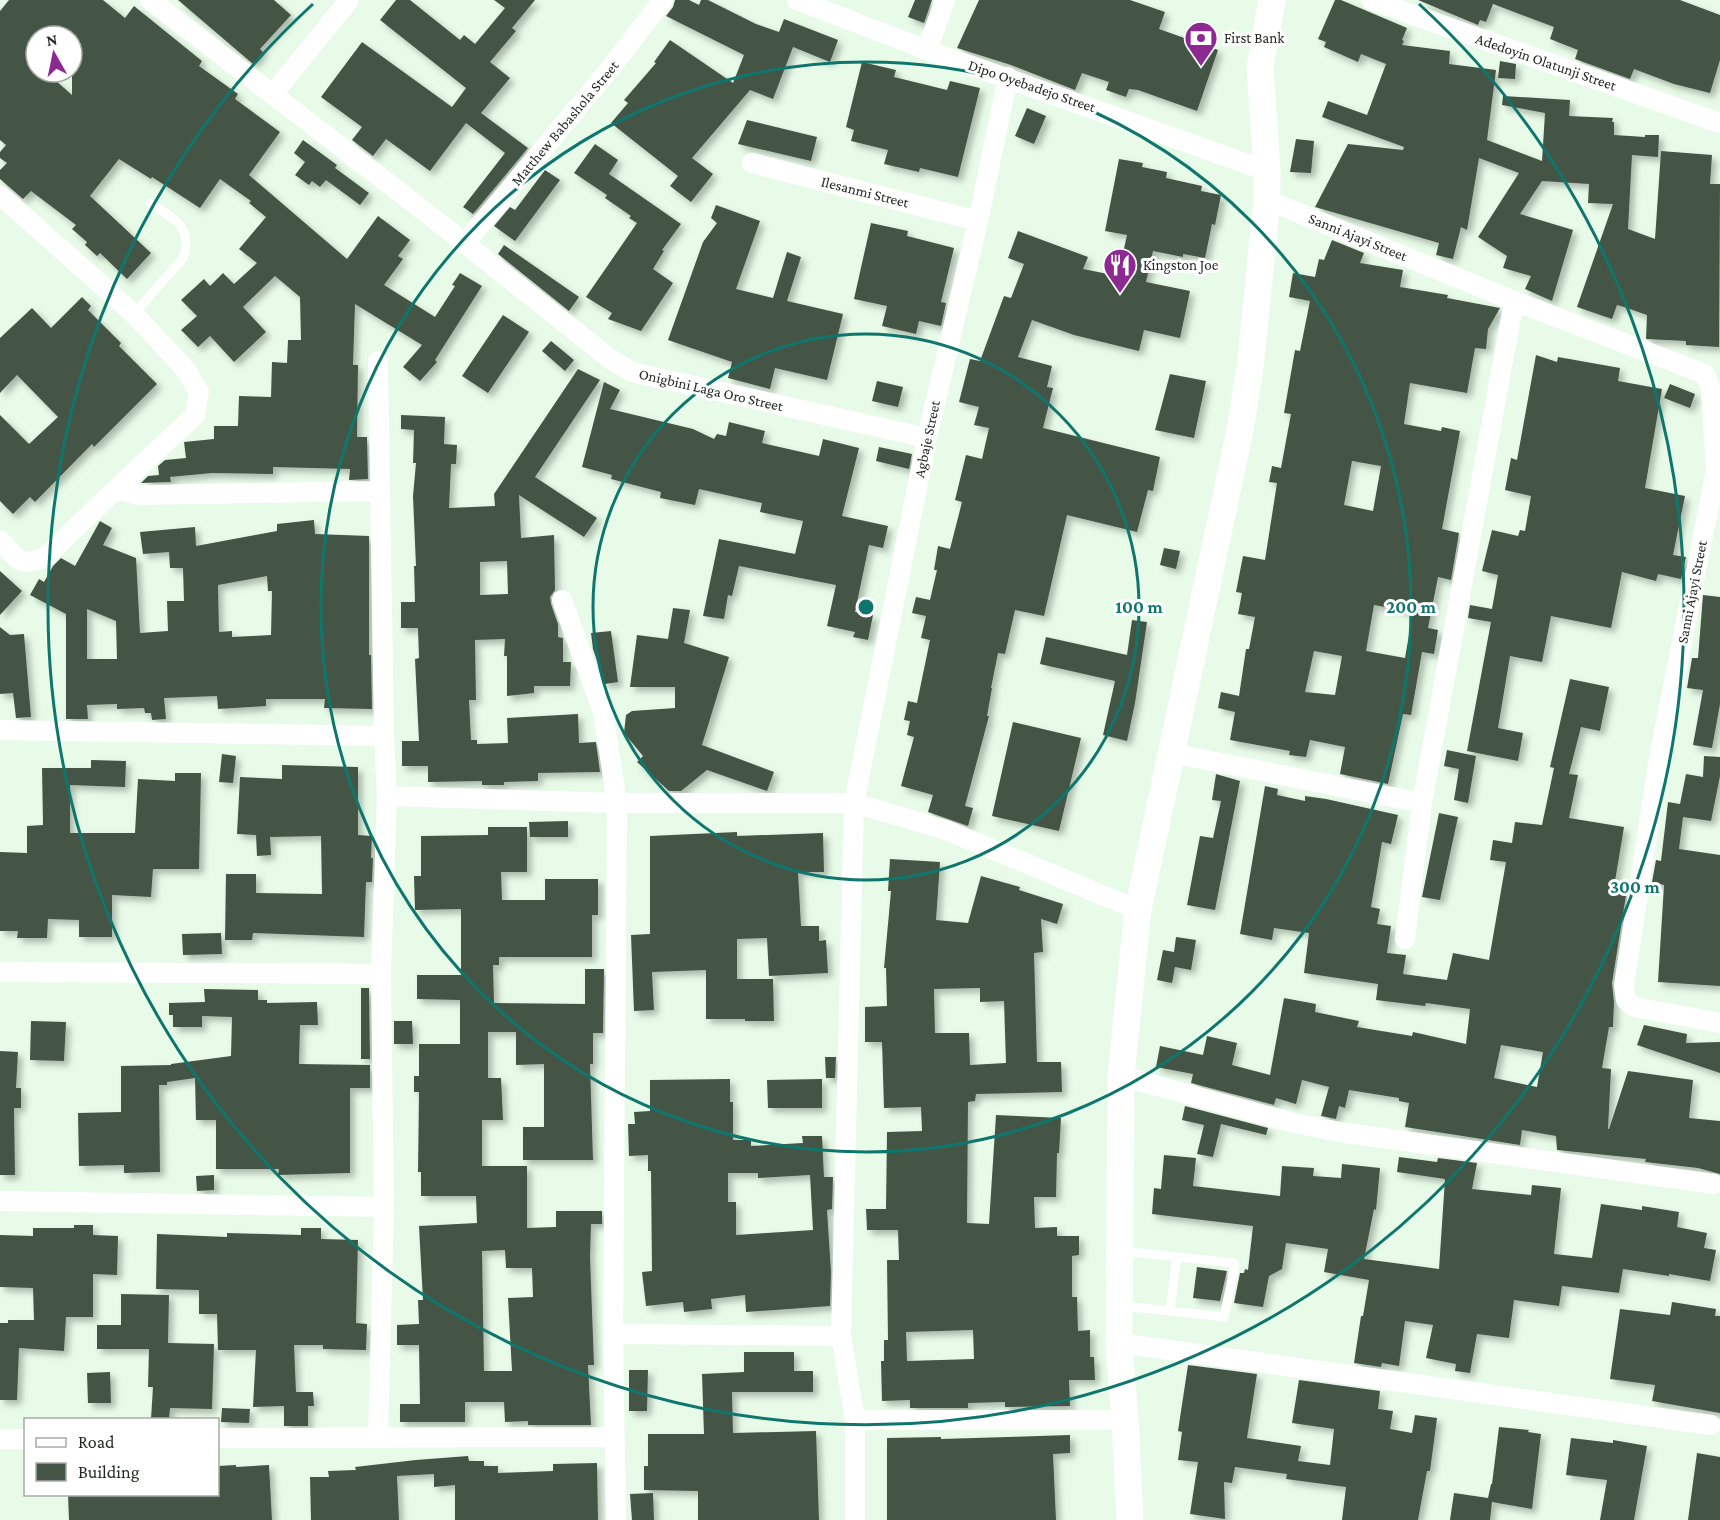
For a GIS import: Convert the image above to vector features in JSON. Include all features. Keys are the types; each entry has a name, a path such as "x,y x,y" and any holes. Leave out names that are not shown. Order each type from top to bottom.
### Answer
{"main road":[{"path":"1130,1520 1119,1343 1121,1076 1138,910 1240,430 1250,368 1267,200 1260,67 1272,0"}],"street":[{"name":"Onigbini Laga Oro Street","path":"150,0 609,358 632,372 927,438"},
{"path":"273,94 349,0"},
{"name":"Matthew Babashola Street","path":"464,244 609,70 663,0"},
{"name":"Dipo Oyebadejo Street","path":"797,0 927,50 1267,171"},
{"path":"927,50 945,0"},
{"name":"Adedoyin Olatunji Street","path":"1371,0 1720,123"},
{"name":"Agbaje Street","path":"855,1520 855,1420 842,1336 854,803 927,438 978,221 1008,77"},
{"name":"Ilesanmi Street","path":"752,163 978,221"},
{"path":"0,195 134,314 185,369 199,392 195,415 45,557 31,563 18,561 0,540"},
{"name":"Sanni Ajayi Street","path":"1267,200 1514,301 1705,374 1711,389 1718,476 1660,752 1624,985 1626,1000 1634,1007 1720,1023"},
{"path":"1405,939 1422,803 1514,301"},
{"path":"378,361 387,796 381,974 384,1207 378,1437"},
{"path":"116,489 138,495 380,491"},
{"path":"562,600 603,712 617,803 613,1334 616,1520"},
{"path":"0,730 384,736"},
{"path":"1172,753 1422,803"},
{"path":"387,796 617,803 854,803 946,830 1138,910"},
{"path":"0,972 381,974"},
{"path":"1121,1076 1294,1123 1346,1133 1714,1184"},
{"path":"0,1201 384,1207"},
{"path":"613,1334 842,1336"},
{"path":"1119,1343 1711,1425"},
{"path":"855,1420 1125,1420"},
{"path":"219,1438 615,1437"},
{"path":"0,1439 24,1439"}],"lane":[{"path":"134,314 183,258 187,248 186,234 180,224 150,203"},
{"path":"1119,1251 1234,1263 1235,1265 1226,1316 1119,1306"},
{"path":"1170,1311 1177,1257"}],"building":[{"path":"9,0 103,0 125,18 134,6 202,61 199,66 238,94 235,99 280,132 249,175 347,259 378,216 410,240 398,256 403,259 384,285 435,317 455,286 452,285 460,273 482,286 435,360 437,362 420,381 403,367 422,345 355,304 353,365 358,365 357,437 367,437 368,479 349,480 350,469 273,467 273,474 212,473 170,477 171,482 141,483 148,476 159,475 158,466 165,460 186,458 184,442 214,439 214,426 238,426 239,396 271,397 272,362 287,363 288,340 301,340 300,297 275,276 243,307 266,332 234,362 210,336 198,347 181,330 197,316 181,300 204,279 210,286 223,273 234,284 257,263 239,249 266,217 249,203 251,201 220,179 200,208 119,159 90,196 151,253 127,279 100,253 97,256 85,245 87,242 72,229 76,225 31,191 23,199 0,179 0,170 7,163 0,158 0,152 6,145 0,140 0,11"},
{"path":"178,0 274,0 291,15 260,49 263,52 253,64"},
{"path":"396,0 410,0 460,40 464,35 475,44 505,8 494,0 535,0 512,28 516,31 490,62 510,78 481,113 528,148 473,214 463,207 505,153 466,123 430,171 386,139 373,156 352,140 362,127 321,97 362,42 452,107 466,88 380,20"},
{"path":"675,0 689,0 699,5 701,0 708,0 756,24 779,32 784,19 838,40 830,62 793,47 773,99 750,90 692,158 713,174 691,202 670,186 678,176 611,123 628,103 624,100 656,63 654,62 670,40 733,83 744,55 666,16"},
{"path":"915,0 932,0 924,23 908,17"},
{"path":"979,0 1130,0 1165,12 1159,29 1218,50 1197,111 1138,90 1129,89 1126,97 1106,90 1109,82 1082,73 1075,90 1011,65 957,48"},
{"path":"1335,0 1341,0 1407,28 1402,45 1450,51 1449,64 1496,70 1487,140 1542,161 1545,113 1502,105 1503,96 1570,100 1569,116 1613,118 1614,135 1645,137 1645,135 1659,135 1658,157 1632,155 1628,229 1655,239 1661,151 1712,155 1710,184 1720,184 1719,347 1686,345 1686,341 1646,339 1647,315 1617,305 1612,319 1577,307 1613,204 1588,203 1589,184 1542,181 1520,214 1573,230 1552,301 1525,289 1531,276 1503,268 1507,256 1478,237 1519,173 1479,158 1467,230 1461,227 1453,259 1436,255 1439,243 1315,207 1348,144 1403,150 1404,147 1322,117 1328,101 1367,115 1386,64 1361,54 1358,62 1324,47 1326,42 1318,39"},
{"path":"1418,0 1680,0 1720,15 1720,60 1710,93 1674,84 1634,69 1630,79 1575,59 1578,50 1550,39 1554,27 1493,4 1486,22 1480,20 1478,25"},
{"path":"1500,61 1516,64 1515,79 1498,78"},
{"path":"862,62 896,70 894,77 947,90 950,81 980,88 958,177 920,168 919,172 884,164 888,150 851,141 854,130 846,127"},
{"path":"1027,108 1046,116 1034,144 1015,136"},
{"path":"747,120 817,137 811,161 738,144"},
{"path":"1296,139 1314,141 1311,173 1290,172"},
{"path":"303,140 369,193 360,205 326,180 320,187 312,181 309,185 295,175 305,162 294,153"},
{"path":"595,144 618,160 609,174 681,224 662,250 664,251 653,269 673,283 641,331 608,319 612,313 586,297 637,223 629,218 631,216 605,198 607,195 574,173"},
{"path":"1119,159 1143,163 1142,167 1167,172 1166,178 1202,186 1201,191 1221,195 1215,225 1212,224 1205,258 1183,254 1183,257 1153,251 1146,282 1190,291 1180,338 1144,330 1139,351 1074,335 1032,320 1018,357 1052,366 1047,387 1053,388 1043,428 1160,457 1153,491 1148,490 1137,532 1067,515 1044,616 1015,610 1005,654 998,653 987,716 989,716 965,806 973,808 968,826 928,812 933,795 901,786 914,737 907,735 910,721 904,720 908,701 917,703 930,640 921,638 926,616 912,613 916,597 930,600 937,570 934,570 938,546 950,549 962,502 955,500 966,455 982,459 989,428 974,425 979,407 959,402 970,359 980,361 1004,296 1011,298 1024,264 1008,258 1018,231 1088,257 1083,269 1118,276 1127,235 1105,231"},
{"path":"545,170 560,180 515,241 494,226 510,207 515,210"},
{"path":"716,205 760,221 736,289 773,298 787,252 801,257 787,301 843,314 827,380 775,368 770,389 728,378 732,362 668,340 703,242 717,223 711,218"},
{"path":"871,223 908,231 907,236 954,248 941,302 946,303 941,326 919,321 916,334 882,326 887,306 854,299"},
{"path":"1332,240 1364,253 1360,263 1403,270 1400,287 1448,295 1447,298 1500,308 1488,329 1486,349 1475,348 1467,393 1410,383 1404,424 1441,431 1442,427 1460,431 1442,529 1459,533 1451,580 1438,577 1428,628 1438,630 1434,654 1422,652 1411,715 1403,714 1388,784 1340,774 1345,747 1310,740 1306,757 1289,755 1290,751 1230,740 1235,712 1218,708 1221,692 1239,696 1246,649 1249,649 1255,617 1238,614 1242,593 1236,592 1243,556 1265,560 1277,483 1269,482 1272,466 1281,468 1291,414 1284,413 1295,350 1300,351 1310,301 1289,297 1293,273 1315,277 1319,259 1324,260","holes":["1352,461 1381,466 1373,511 1344,505","1374,605 1413,612 1405,658 1366,651","1314,651 1342,656 1335,695 1305,692"]},
{"path":"504,245 579,297 569,311 498,254"},
{"path":"82,297 91,306 88,310 121,343 119,346 157,384 94,447 92,444 35,502 30,497 13,514 0,501 0,415 29,444 58,417 17,375 0,393 0,338 32,308 51,328"},
{"path":"503,315 529,332 488,393 462,376"},
{"path":"551,341 574,360 565,371 542,351"},
{"path":"1536,355 1557,362 1558,357 1620,368 1618,381 1662,389 1645,488 1685,496 1673,555 1686,557 1681,579 1658,574 1656,581 1622,572 1611,628 1551,616 1542,662 1510,656 1498,728 1523,733 1518,761 1467,751 1491,622 1468,618 1470,605 1492,609 1498,575 1482,571 1492,530 1518,536 1520,530 1525,531 1531,496 1505,490 1511,458 1517,460"},
{"path":"578,369 600,380 535,477 597,518 584,537 519,495 521,538 554,535 555,590 550,597 558,624 558,637 563,638 563,662 571,662 570,686 534,686 534,693 507,696 505,639 475,640 476,700 469,700 471,740 477,740 477,744 508,743 507,718 578,714 579,743 596,742 600,772 538,773 538,781 482,785 482,781 428,782 428,766 402,766 402,741 419,741 415,659 419,658 418,628 401,628 401,602 415,602 413,496 416,463 413,463 414,430 401,429 401,415 445,417 444,444 457,445 456,464 451,464 449,508 495,506 494,494","holes":["507,561 508,594 480,595 480,562"]},
{"path":"1170,374 1206,381 1194,438 1155,430"},
{"path":"877,381 903,387 898,407 872,401"},
{"path":"604,382 620,390 610,409 693,429 714,439 717,434 726,436 729,422 765,431 762,443 819,456 823,439 859,448 842,516 888,526 883,548 869,545 855,612 873,615 868,640 853,637 855,632 827,626 836,585 739,566 732,596 728,595 724,619 703,616 719,539 795,554 803,521 760,512 762,503 699,489 695,505 660,498 661,492 611,479 612,475 582,467"},
{"path":"1670,384 1695,394 1690,408 1664,398"},
{"path":"879,447 912,454 909,469 876,461"},
{"path":"314,520 315,534 369,536 369,655 371,655 372,709 324,708 325,699 266,699 266,706 218,709 217,696 164,698 166,719 152,720 151,713 145,713 144,708 117,709 117,704 87,705 88,719 66,719 66,614 30,595 39,579 44,582 53,566 61,558 75,566 100,521 112,528 103,545 136,558 140,633 168,631 167,601 184,601 183,568 170,568 169,552 143,554 140,532 195,527 196,546 277,531 277,524","holes":["267,576 268,591 272,591 271,635 232,637 232,631 219,632 218,585","87,609 116,621 117,659 87,659"]},
{"path":"1164,548 1180,551 1176,569 1160,565"},
{"path":"0,571 22,591 0,615"},
{"path":"1703,595 1720,597 1720,704 1712,748 1693,745 1703,690 1687,688 1692,658 1698,658"},
{"path":"673,608 690,610 684,643 729,657 702,745 774,772 767,791 707,770 681,791 669,791 637,762 643,756 624,733 626,715 632,711 675,708 675,687 630,687 637,635 668,639"},
{"path":"1132,620 1147,622 1127,741 1103,735 1115,681 1040,664 1046,637 1127,655"},
{"path":"0,627 10,635 24,634 31,717 16,718 13,693 0,694"},
{"path":"611,631 618,682 605,684 593,649 591,633"},
{"path":"1570,679 1609,687 1600,731 1581,727 1569,774 1578,775 1569,818 1624,827 1614,887 1627,889 1612,983 1613,1027 1609,1027 1602,1068 1611,1069 1608,1129 1628,1071 1693,1080 1689,1118 1720,1121 1720,1174 1698,1168 1645,1162 1646,1159 1557,1150 1556,1136 1522,1130 1520,1145 1405,1127 1409,1103 1399,1101 1399,1098 1349,1090 1345,1108 1339,1106 1336,1119 1321,1116 1329,1087 1302,1080 1296,1104 1276,1098 1274,1105 1191,1083 1193,1074 1156,1067 1160,1046 1203,1055 1207,1036 1237,1043 1232,1065 1270,1075 1284,998 1316,1004 1315,1012 1359,1021 1357,1027 1412,1036 1413,1032 1466,1044 1470,1009 1376,1000 1378,984 1304,973 1309,933 1274,928 1272,940 1240,934 1265,786 1278,789 1277,795 1305,801 1305,796 1326,799 1398,815 1391,844 1382,842 1371,907 1380,909 1377,924 1391,926 1387,953 1406,955 1403,974 1447,980 1453,953 1489,960 1506,862 1490,860 1493,840 1512,843 1515,822 1542,825 1554,768 1550,767","holes":["1501,1045 1543,1052 1537,1087 1494,1078"]},
{"path":"1013,722 1081,738 1059,831 992,816"},
{"path":"1447,750 1476,756 1468,803 1454,800 1459,769 1444,766"},
{"path":"222,754 236,756 233,783 219,782"},
{"path":"1704,756 1720,757 1720,776 1711,821 1683,817 1679,849 1720,855 1720,986 1658,982 1664,885 1652,882 1656,860 1661,861 1668,802 1680,804 1686,774 1703,777"},
{"path":"91,760 126,761 125,787 70,785 70,833 135,833 138,779 175,781 175,773 201,773 199,869 153,869 151,897 112,895 112,937 79,937 79,920 48,919 47,938 17,938 18,931 0,931 0,852 27,853 27,826 43,825 42,768 91,768"},
{"path":"282,765 358,767 358,835 372,836 371,858 373,858 372,882 366,882 364,937 253,933 252,940 225,940 226,874 256,874 256,893 322,894 321,836 270,837 271,855 257,856 256,835 237,834 240,777 282,779"},
{"path":"1216,774 1240,781 1215,910 1187,905 1200,836 1213,838 1221,801 1212,800"},
{"path":"1439,813 1458,817 1440,900 1422,897"},
{"path":"568,821 568,837 530,837 529,822"},
{"path":"488,827 527,827 527,872 501,872 502,900 545,900 545,879 598,879 598,915 592,915 592,957 499,957 499,965 493,965 494,1003 585,1004 585,969 604,969 603,1033 593,1033 593,1064 590,1064 593,1160 523,1160 523,1127 544,1127 544,1064 516,1065 516,1032 488,1032 488,1078 501,1078 503,1120 482,1120 482,1166 527,1166 527,1228 556,1227 556,1211 602,1211 602,1224 591,1224 594,1365 588,1365 591,1425 528,1425 528,1421 505,1422 504,1402 465,1402 465,1422 400,1422 400,1404 420,1404 419,1345 397,1345 397,1325 419,1324 418,1300 423,1300 419,1226 477,1223 476,1196 421,1196 421,1172 418,1172 419,1092 414,1092 414,1076 419,1076 419,1044 460,1044 460,1000 417,999 417,975 461,975 461,909 415,910 414,876 421,876 421,836 488,835","holes":["505,1250 506,1268 532,1268 533,1297 508,1298 512,1371 484,1371 482,1251"]},
{"path":"737,832 737,836 823,833 824,872 798,872 801,926 819,926 819,941 826,940 828,973 769,976 767,938 737,939 737,979 773,979 774,1021 706,1019 706,970 652,972 654,1010 634,1011 631,935 650,934 650,836"},
{"path":"890,859 940,862 936,920 968,923 981,876 1020,887 1019,890 1063,904 1057,924 1041,919 1043,952 1034,953 1037,1062 1061,1062 1062,1092 976,1094 975,1101 968,1102 967,1223 989,1224 996,1115 1061,1118 1056,1197 1034,1197 1035,1228 1057,1227 1057,1236 1079,1236 1079,1255 1072,1256 1072,1297 1077,1297 1078,1331 1090,1330 1090,1357 1094,1357 1095,1380 1069,1380 1070,1406 1005,1407 1005,1402 968,1403 968,1408 910,1408 910,1400 882,1401 881,1361 884,1361 884,1340 888,1340 887,1260 899,1260 898,1230 867,1230 866,1209 886,1209 887,1132 922,1131 921,1107 884,1108 882,1042 865,1042 865,1007 887,1006 886,968 884,968 891,891 888,891","holes":["980,988 980,1002 1004,1001 1006,1063 970,1065 969,1033 935,1033 934,989","973,1330 974,1359 907,1361 906,1332"]},
{"path":"221,933 222,954 183,955 182,934"},
{"path":"1176,937 1196,940 1191,970 1175,967 1172,983 1157,980 1163,950 1174,952"},
{"path":"361,988 369,988 370,1059 361,1059"},
{"path":"204,989 258,990 258,1000 267,1000 267,1003 317,1002 318,1025 300,1025 299,1064 370,1065 370,1088 350,1088 350,1173 278,1175 279,1169 216,1169 216,1120 196,1120 195,1078 159,1085 160,1172 124,1173 124,1165 79,1166 78,1113 121,1112 121,1066 171,1065 231,1056 232,1017 202,1016 202,1027 173,1027 173,1015 169,1015 169,1003 205,1002"},
{"path":"31,1021 66,1022 64,1061 30,1060"},
{"path":"394,1021 412,1021 413,1044 394,1044"},
{"path":"1644,1025 1687,1034 1686,1043 1720,1042 1720,1073 1637,1045"},
{"path":"0,1051 18,1052 16,1088 21,1088 21,1108 14,1108 15,1175 0,1175"},
{"path":"825,1057 836,1057 835,1078 826,1078"},
{"path":"730,1079 730,1102 733,1102 733,1140 751,1140 751,1146 803,1143 802,1136 822,1136 824,1177 833,1177 832,1209 827,1210 831,1272 830,1306 746,1312 745,1295 711,1299 712,1309 684,1312 683,1302 646,1306 642,1272 652,1271 651,1171 648,1171 648,1155 629,1156 628,1124 635,1124 634,1112 650,1111 650,1080","holes":["728,1173 758,1173 758,1178 810,1175 813,1230 736,1235 736,1202 728,1202"]},
{"path":"822,1079 822,1108 768,1108 767,1080"},
{"path":"1185,1106 1268,1128 1266,1135 1221,1124 1213,1157 1197,1154 1204,1125 1182,1120"},
{"path":"1164,1155 1196,1158 1193,1186 1280,1196 1282,1166 1314,1168 1313,1176 1341,1178 1342,1164 1380,1168 1376,1210 1374,1209 1364,1259 1439,1269 1445,1179 1397,1172 1399,1157 1437,1162 1438,1158 1477,1163 1472,1189 1531,1195 1532,1185 1561,1188 1554,1254 1592,1258 1601,1204 1642,1210 1642,1206 1679,1212 1677,1227 1707,1233 1704,1248 1716,1250 1710,1281 1623,1269 1619,1293 1562,1286 1559,1306 1514,1300 1509,1338 1477,1334 1470,1373 1455,1371 1456,1364 1426,1358 1433,1325 1405,1321 1399,1366 1382,1363 1381,1367 1354,1363 1369,1280 1324,1272 1328,1249 1286,1243 1282,1269 1269,1276 1263,1307 1234,1303 1240,1273 1244,1273 1245,1269 1248,1270 1253,1226 1152,1214 1154,1188 1161,1189"},
{"path":"214,1175 214,1190 197,1191 196,1176"},
{"path":"74,1225 93,1225 93,1235 118,1236 117,1275 93,1274 93,1317 66,1317 64,1351 19,1348 17,1400 0,1400 0,1323 8,1323 8,1320 34,1320 33,1288 0,1287 0,1235 33,1236 33,1228 74,1228"},
{"path":"301,1228 321,1228 321,1239 358,1240 356,1323 367,1324 366,1350 323,1349 323,1345 294,1345 296,1392 313,1392 314,1406 308,1406 308,1426 284,1426 284,1406 253,1407 256,1350 218,1350 217,1314 199,1314 199,1290 156,1289 157,1234 227,1237 227,1233 301,1235"},
{"path":"1197,1267 1227,1271 1220,1301 1193,1298"},
{"path":"121,1294 169,1295 168,1343 214,1344 212,1409 170,1408 169,1418 151,1418 153,1387 148,1387 149,1349 97,1349 97,1325 121,1325"},
{"path":"1672,1302 1716,1309 1715,1316 1720,1316 1720,1413 1652,1401 1655,1385 1610,1379 1620,1309 1670,1315"},
{"path":"744,1352 794,1352 794,1371 813,1371 813,1392 732,1392 733,1433 816,1431 819,1520 698,1520 698,1491 644,1490 644,1466 648,1466 648,1434 704,1434 702,1374 744,1372"},
{"path":"1188,1365 1257,1374 1247,1438 1301,1446 1298,1461 1330,1465 1334,1429 1292,1423 1299,1380 1380,1391 1378,1409 1393,1411 1390,1429 1412,1433 1415,1415 1437,1418 1430,1471 1427,1471 1418,1520 1342,1520 1346,1487 1286,1479 1287,1474 1235,1467 1232,1483 1224,1482 1225,1519 1190,1514 1198,1462 1178,1460 1182,1432 1178,1431"},
{"path":"629,1370 648,1370 647,1411 629,1411"},
{"path":"110,1372 111,1403 88,1403 87,1373"},
{"path":"222,1408 250,1409 249,1423 221,1422"},
{"path":"1499,1427 1529,1430 1528,1432 1541,1434 1532,1509 1492,1502 1490,1520 1450,1520 1454,1493 1488,1498 1492,1484"},
{"path":"1070,1435 1070,1453 1053,1454 1056,1520 887,1520 887,1438 941,1437 941,1439"},
{"path":"1571,1438 1613,1443 1613,1440 1647,1446 1634,1520 1600,1520 1607,1480 1566,1475"},
{"path":"1697,1453 1720,1457 1720,1520 1688,1520"},
{"path":"468,1456 469,1461 484,1461 484,1466 498,1466 498,1473 553,1471 553,1464 597,1463 598,1520 455,1520 455,1485 434,1487 434,1474 397,1476 399,1520 311,1520 310,1477 329,1477 328,1471 356,1470 355,1467"},
{"path":"269,1465 272,1520 69,1520 68,1496 219,1496 219,1466"},
{"path":"653,1493 654,1520 632,1520 630,1494"}],"place":[{"name":"First Bank","path":"1201,67"},
{"name":"Kingston Joe","path":"1120,294"}]}
